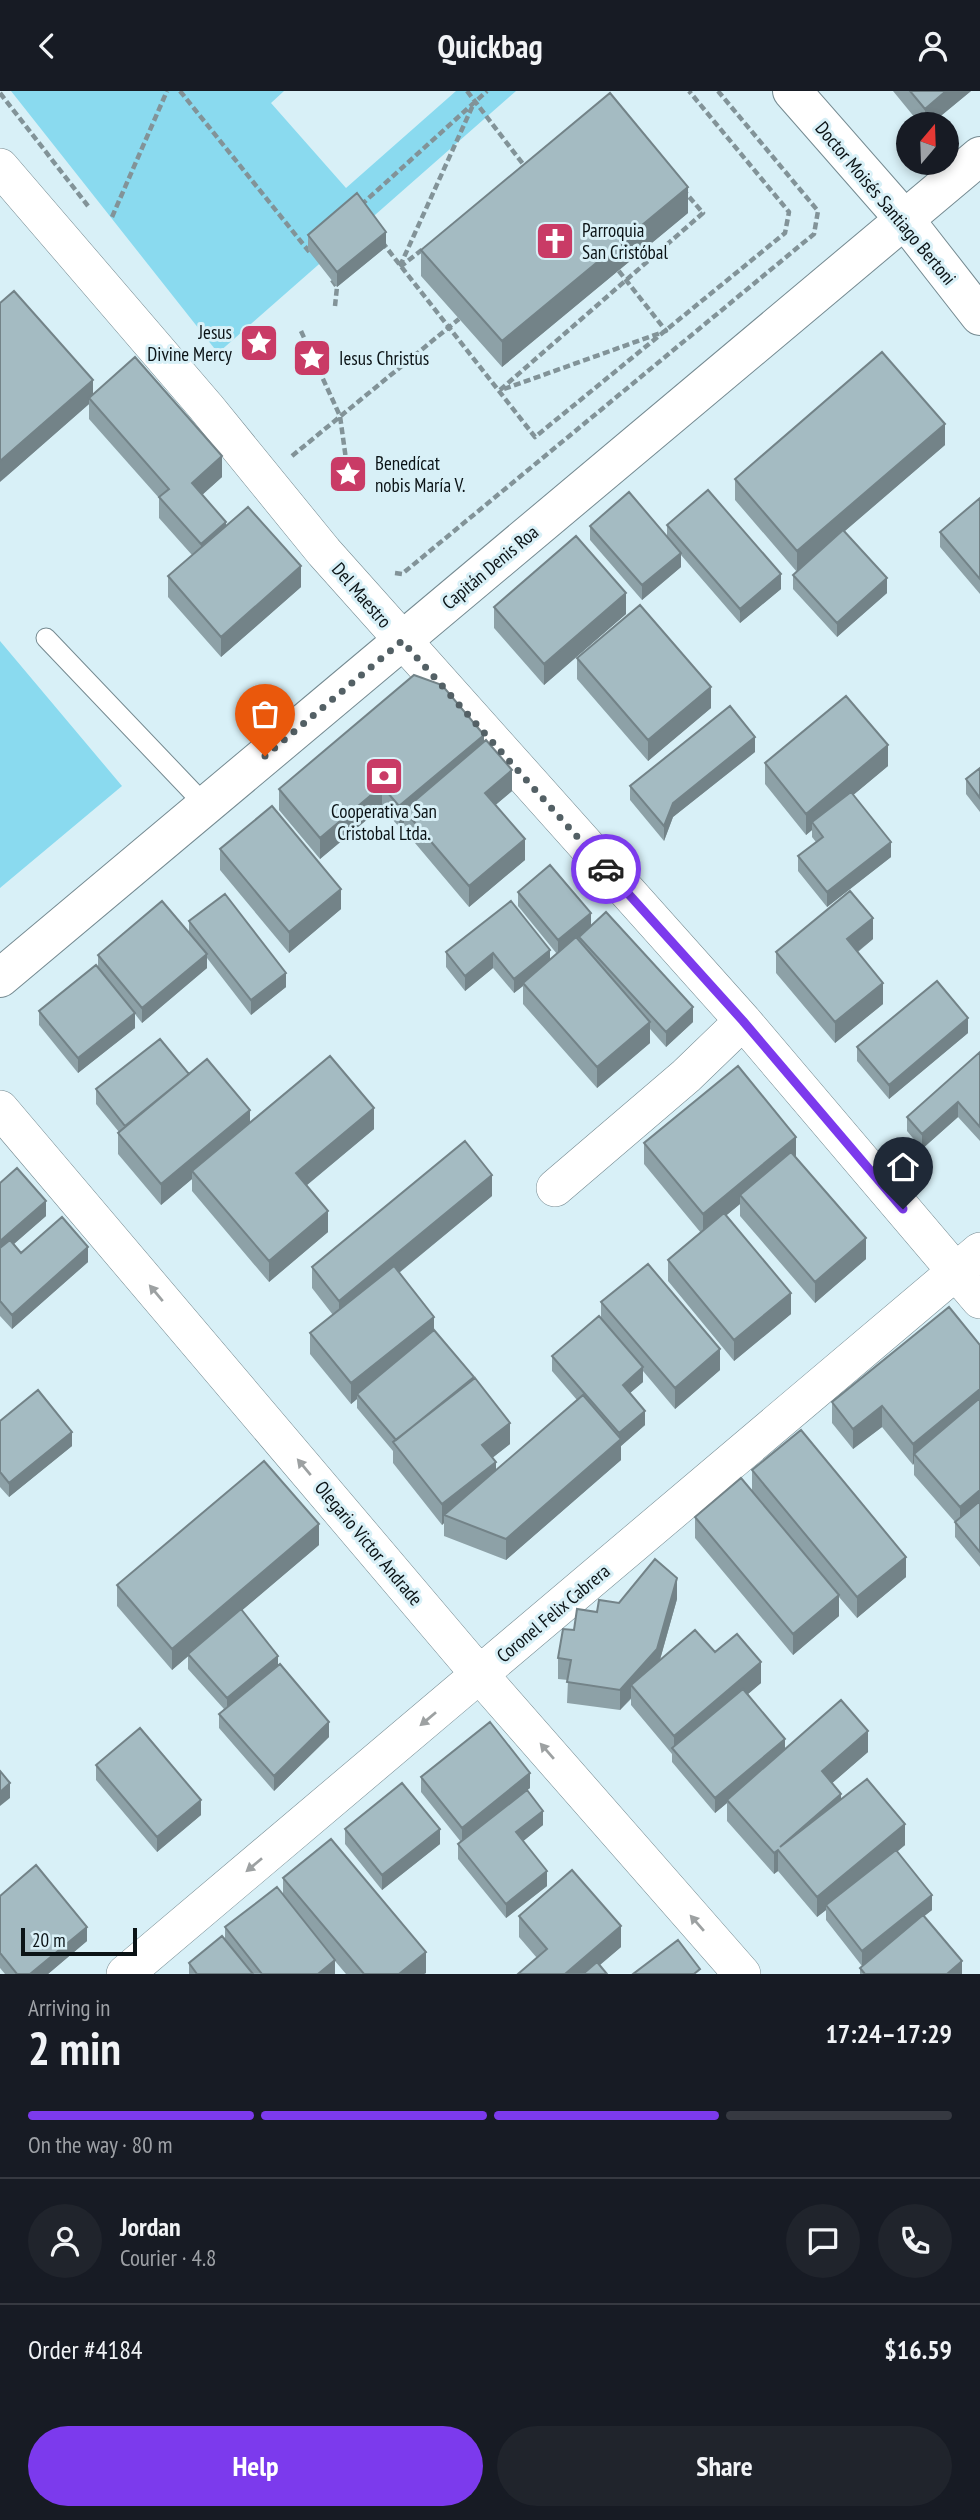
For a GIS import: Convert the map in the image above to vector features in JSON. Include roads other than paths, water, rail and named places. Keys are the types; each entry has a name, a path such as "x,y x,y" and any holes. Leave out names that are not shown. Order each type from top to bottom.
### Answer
{"main road":[{"name":"Doctor Moisés Santiago Bertoni","path":"792,91 905,220 980,316"},
{"name":"Capitán Denis Roa","path":"0,978 980,156"}],"street":[{"name":"Del Maestro","path":"0,167 402,641 743,1021 968,1261 980,1300"},
{"path":"555,1188 686,1076 743,1021"},
{"name":"Olegario Victor Andrade","path":"0,1109 480,1675 741,1974"},
{"name":"Coronel Felix Cabrera","path":"125,1974 968,1261"}],"lane":[{"path":"46,638 206,806"}],"place":[{"name":"Parroquia San Cristóbal","path":"555,241"},
{"name":"Jesus Divine Mercy","path":"259,343"},
{"name":"Iesus Christus","path":"312,358"},
{"name":"Benedícat nobis María V.","path":"348,474"},
{"name":"Cooperativa San Cristobal Ltda.","path":"384,776"}]}
